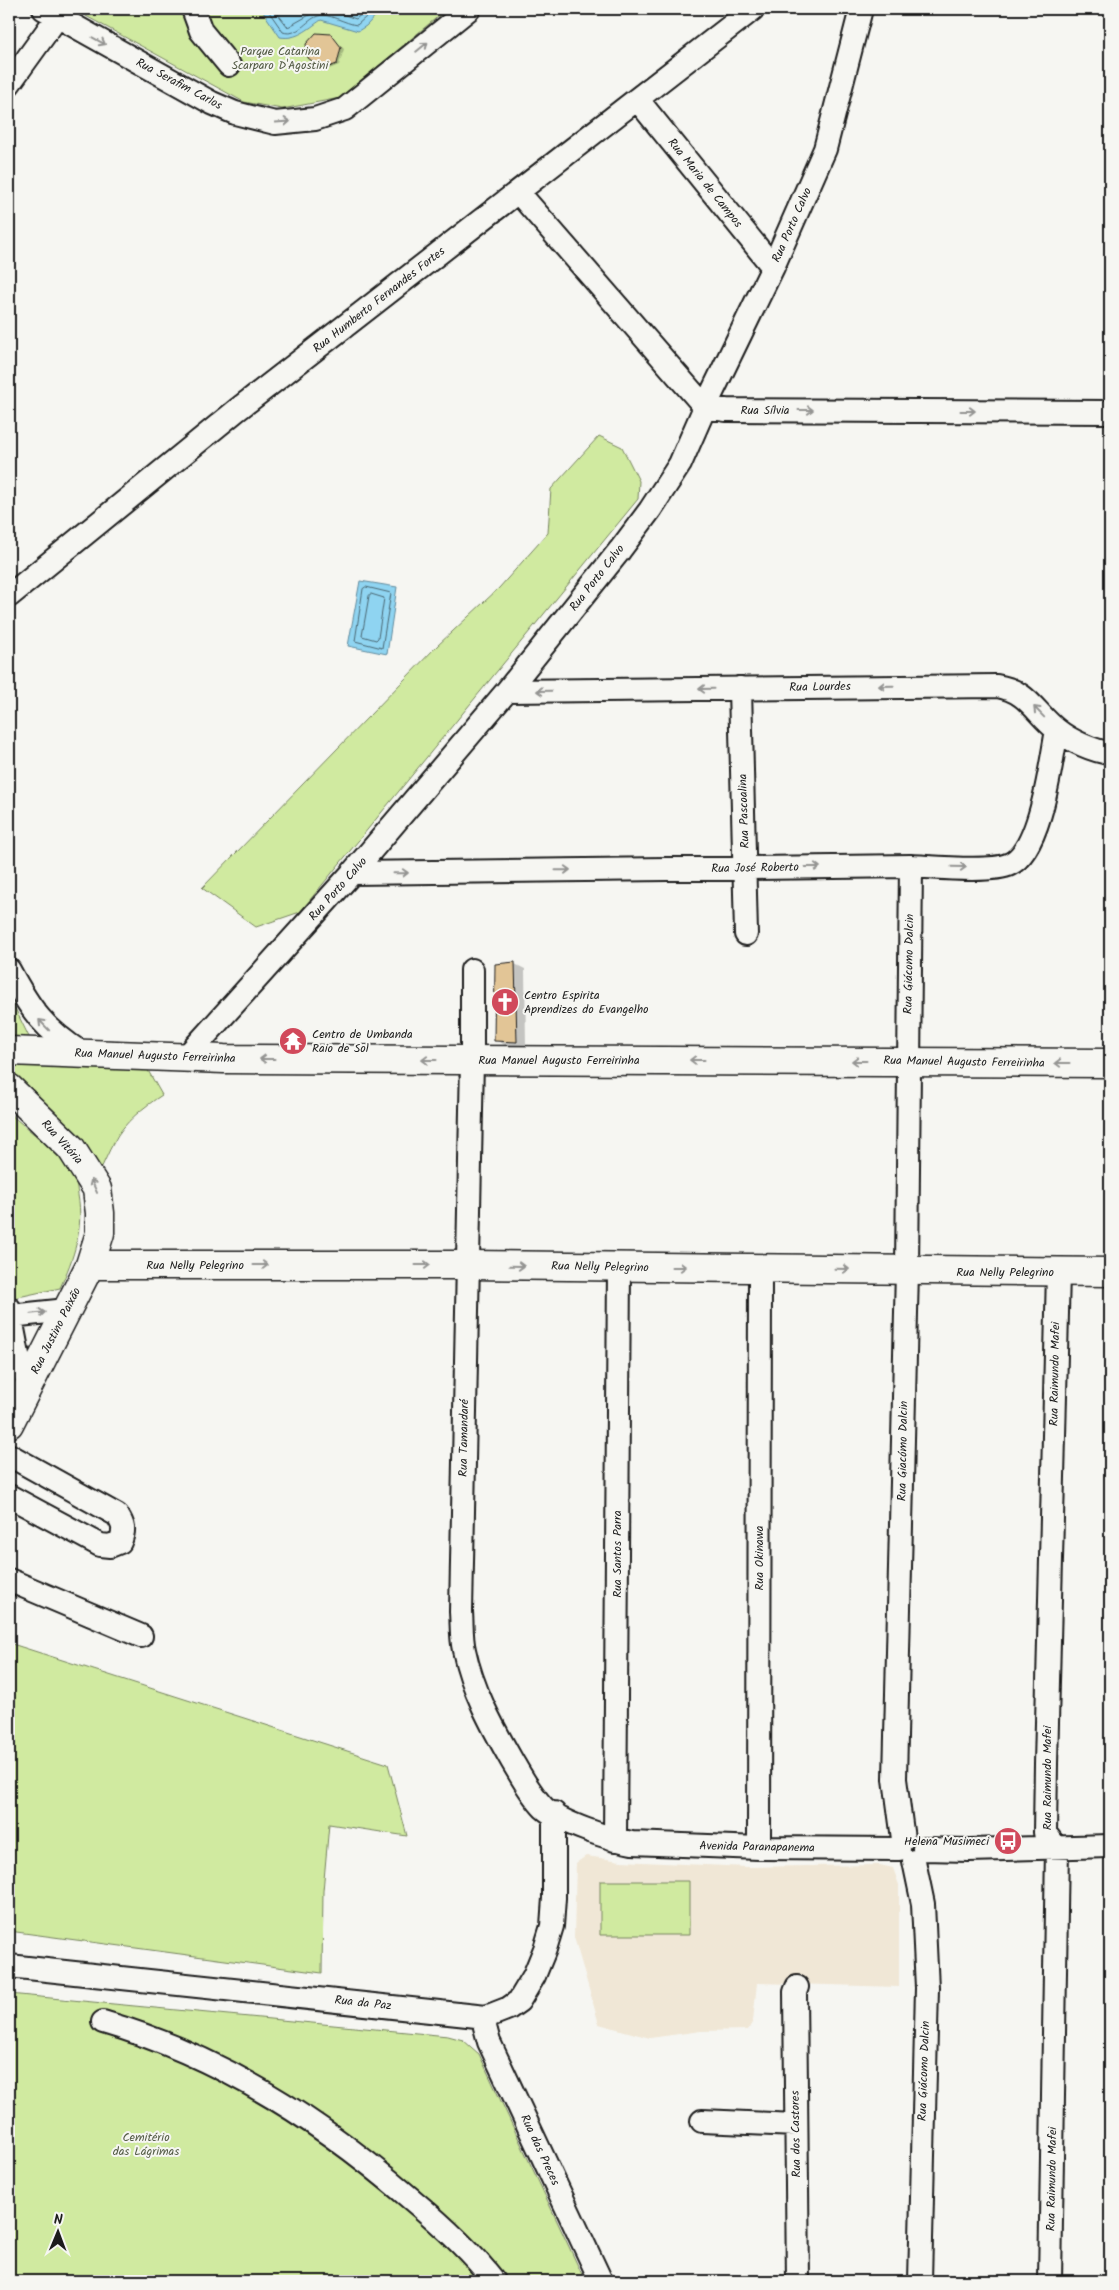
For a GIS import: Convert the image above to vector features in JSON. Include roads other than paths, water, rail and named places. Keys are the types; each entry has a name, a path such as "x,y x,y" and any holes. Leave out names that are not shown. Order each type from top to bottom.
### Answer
{"main road":[{"name":"Rua Manuel Augusto Ferreirinha","path":"9,1051 186,1057 1110,1063"},
{"name":"Rua Vitória","path":"9,1088 71,1148 97,1189 100,1234 90,1265"},
{"name":"Rua Nelly Pelegrino","path":"90,1265 468,1265 1110,1272"},
{"name":"Rua Justino Paixão","path":"9,1424 90,1265"}],"street":[{"path":"194,9 201,31 230,65"},
{"name":"Rua Serafim Carlos","path":"54,12 212,103 235,113 275,123 315,119 345,109 469,9"},
{"name":"Rua Humberto Fernandes Fortes","path":"9,596 237,410 753,9"},
{"name":"Rua Porto Calvo","path":"186,1057 352,873 507,691 650,510 680,464 705,407 773,267 824,149 861,9"},
{"path":"9,84 54,12"},
{"name":"Rua Maria de Campos","path":"637,98 773,267"},
{"path":"518,192 705,407"},
{"name":"Rua Sílvia","path":"705,407 726,410 1110,412"},
{"name":"Rua Lourdes","path":"507,691 997,686 1018,691 1056,730 1072,740 1110,753"},
{"name":"Rua Pascoalina","path":"740,688 746,934"},
{"name":"Rua José Roberto","path":"352,873 911,866 987,868 1009,865 1018,860 1026,851 1037,825 1056,730"},
{"name":"Rua Giácomo Dalcin","path":"908,1061 911,866"},
{"path":"9,970 39,1020 51,1032 83,1054"},
{"name":"Rua Tamandaré","path":"472,970 472,1060 461,1612 464,1648 474,1686 497,1734 525,1782 545,1808 578,1826 615,1840"},
{"name":"Rua Giacómo Dalcin","path":"908,1061 907,1270 895,1779 910,1850"},
{"name":"Rua Santos Parra","path":"615,1840 620,1267"},
{"name":"Rua Okinawa","path":"759,1848 760,1268"},
{"name":"Rua Raimundo Mafei","path":"1050,2281 1057,1848 1046,1833 1046,1813 1058,1272"},
{"path":"29,1385 11,1339 9,1312 67,1310"},
{"path":"9,1455 116,1515 123,1523 124,1533 120,1542 110,1546 100,1545 9,1496"},
{"path":"9,1580 141,1636"},
{"name":"Rua da Paz","path":"9,1966 486,2017 509,2008 519,2001 534,1976 545,1949 552,1926 554,1898 554,1813"},
{"name":"Avenida Paranapanema","path":"615,1840 632,1843 759,1848 910,1850 1110,1846"},
{"name":"Rua Giácomo Dalcin","path":"910,1850 923,1904 927,1988 920,2281"},
{"name":"Rua dos Castores","path":"797,1987 795,1992 798,2281"},
{"name":"Rua das Preces","path":"486,2017 485,2026 489,2042 601,2281"},
{"path":"103,2022 134,2031 180,2049 233,2074 293,2109 338,2139 398,2187 437,2221 494,2281"},
{"path":"702,2121 796,2126"}],"water":[{"path":"261,9 382,9 366,26 358,31 321,20 302,33 286,38 280,37"},
{"path":"360,581 397,587 387,654 348,646"}],"place":[{"name":"Centro Espirita Aprendizes do Evangelho","path":"505,1002"},
{"name":"Centro de Umbanda Raio de Sol","path":"293,1041"},
{"name":"Helena Musimeci","path":"1008,1841"}],"park label":[{"name":"Parque Catarina Scarparo D'Agostini","path":"280,58"},
{"name":"Cemitério das Lágrimas","path":"146,2144"}]}
